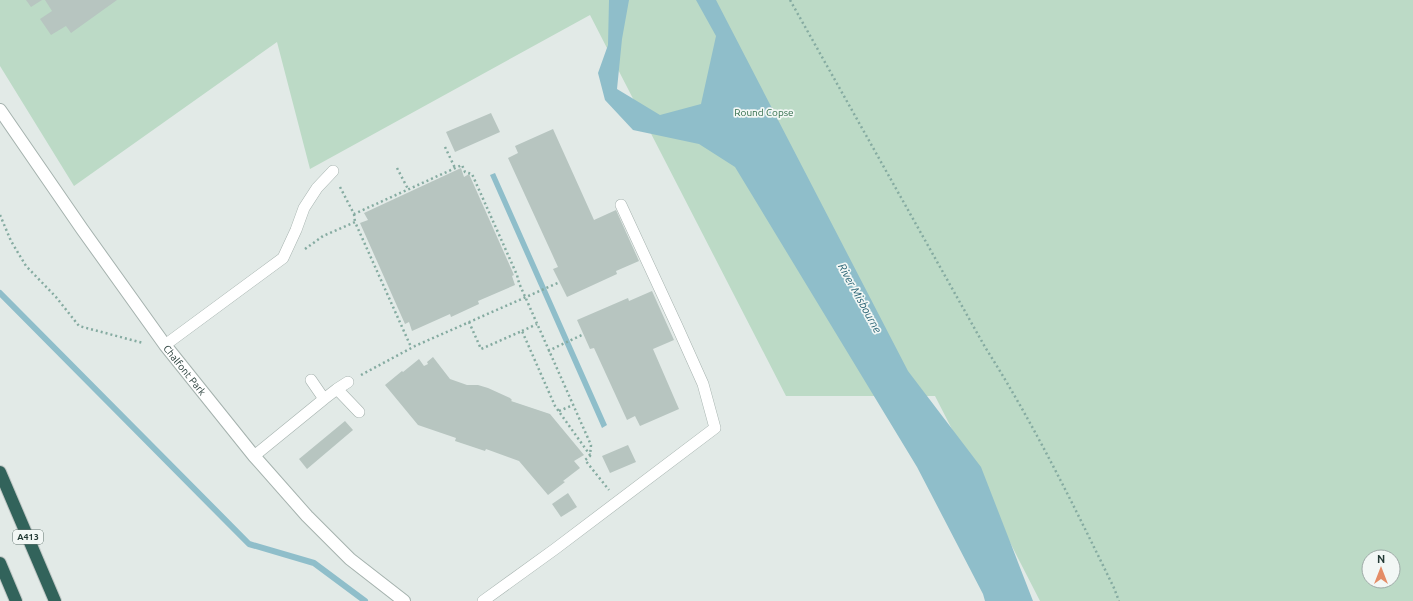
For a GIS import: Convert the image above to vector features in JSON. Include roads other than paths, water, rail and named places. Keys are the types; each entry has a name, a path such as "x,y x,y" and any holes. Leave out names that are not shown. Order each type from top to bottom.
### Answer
{"highway":[{"name":"A413","path":"0,472 55,601"},
{"path":"0,563 16,601"}],"street":[{"name":"Chalfont Park","path":"0,110 82,229 165,345 254,456 307,516 345,553 404,601"}],"lane":[{"path":"165,345 283,258 304,208 317,188 330,174"},
{"path":"483,601 716,428 703,384 621,205"},
{"path":"311,380 324,398"},
{"path":"254,456 324,398 348,382"},
{"path":"337,389 359,412"}],"water":[{"name":"River Misbourne","path":"609,0 629,0 622,39 617,89 660,115 701,104 716,36 696,0 716,0 908,371 981,467 1033,601 985,601 983,594 917,467 735,167 699,144 633,130 605,100 598,73 608,45"},
{"path":"495,173 607,425 602,428 490,175"}],"waterway":[{"path":"0,293 249,544 314,563 365,601"}],"park label":[{"name":"Round Copse","path":"764,112"}]}
